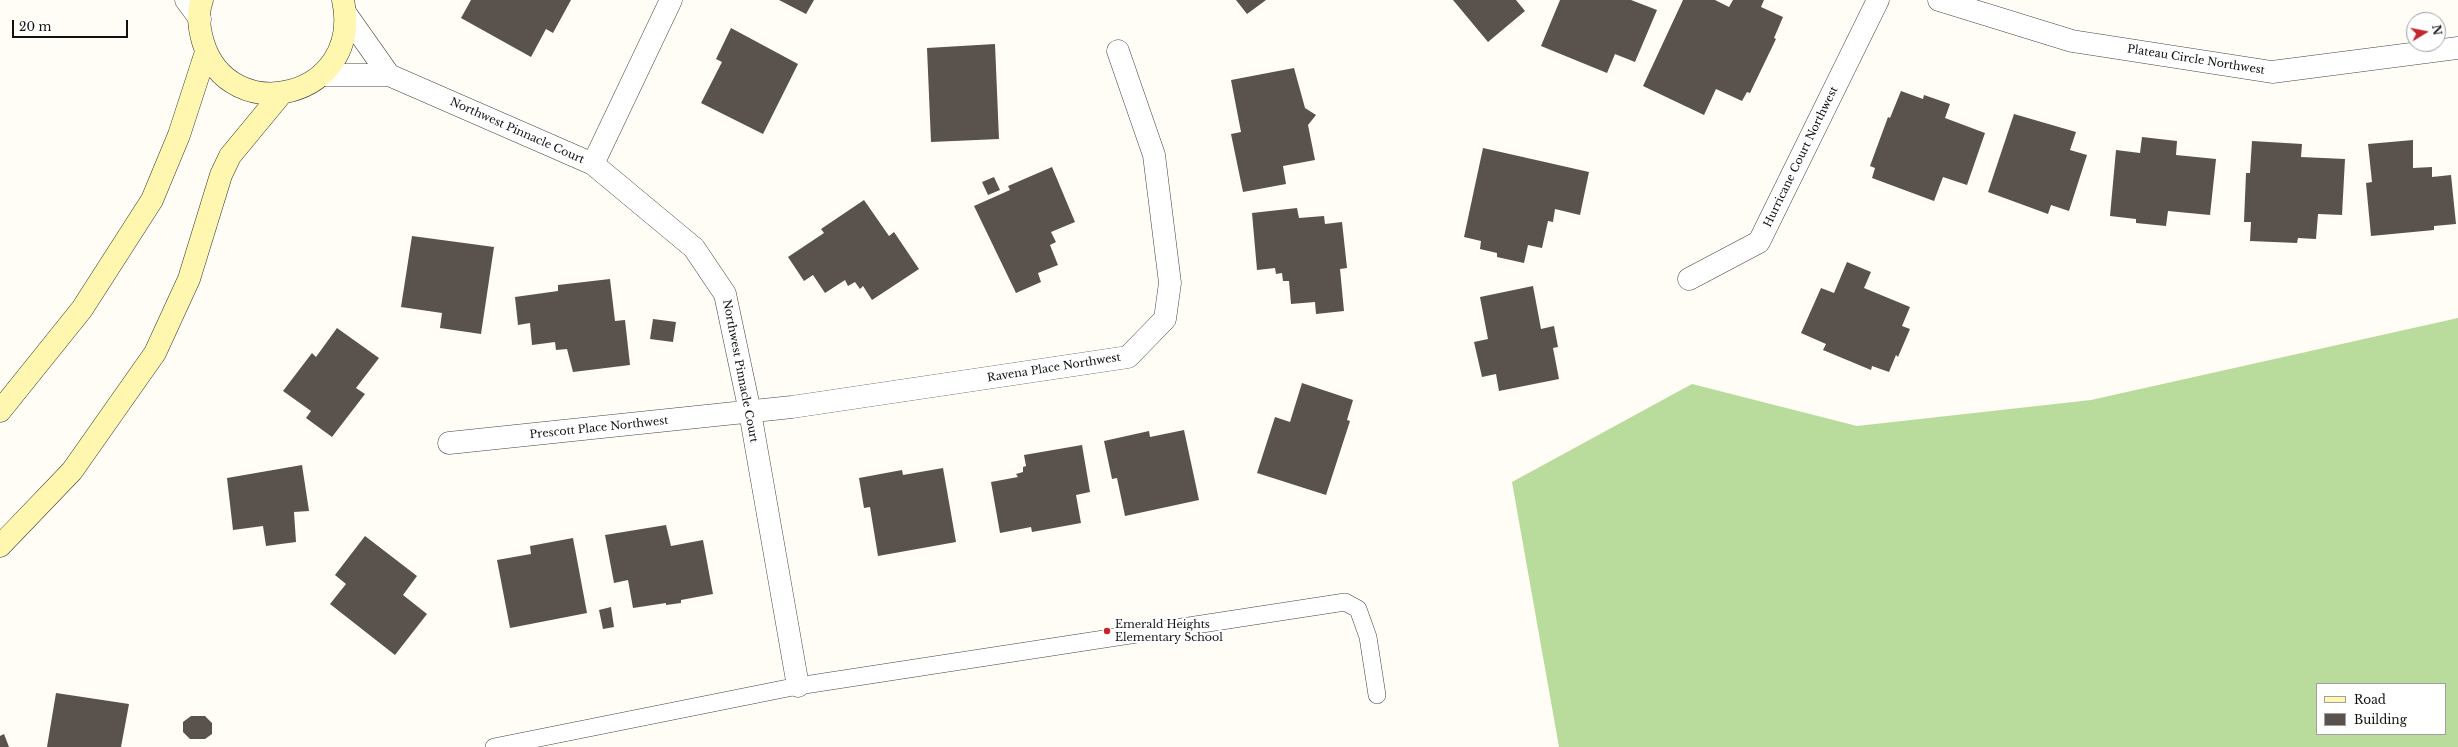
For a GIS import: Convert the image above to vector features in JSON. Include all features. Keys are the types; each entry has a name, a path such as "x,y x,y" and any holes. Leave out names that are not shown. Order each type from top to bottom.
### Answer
{"main road":[{"path":"201,10 200,30 206,52 219,71 237,85 259,93 282,94 303,88 322,75 337,58 345,37 345,7"},
{"path":"0,411 82,309 152,200 179,135 206,52"},
{"path":"0,546 72,472 155,353 189,279 221,175 230,156 282,94"}],"street":[{"path":"186,0 201,10"},
{"path":"593,164 671,0"},
{"name":"Hurricane Court Northwest","path":"1689,279 1759,242 1878,0"},
{"name":"Plateau Circle Northwest","path":"1939,0 2072,41 2272,72 2458,48"},
{"path":"345,7 389,75"},
{"name":"Ravena Place Northwest","path":"750,412 1128,357 1165,319 1170,283 1154,155 1118,51"},
{"name":"Northwest Pinnacle Court","path":"322,75 389,75 593,164 694,248 725,294 750,412 798,686"},
{"name":"Prescott Place Northwest","path":"449,444 750,412"}],"lane":[{"path":"494,747 798,686 1345,602 1358,609 1368,637 1377,695"}],"green space":[{"path":"2458,318 2458,747 1559,747 1512,482 1692,384 1857,426 2091,400"}],"building":[{"path":"471,0 571,0 553,33 546,29 531,57 461,18"},
{"path":"779,0 814,0 806,14"},
{"path":"1236,0 1266,0 1247,14"},
{"path":"1453,0 1516,0 1525,11 1488,42"},
{"path":"1560,0 1631,0 1657,10 1635,62 1615,54 1607,73 1541,46"},
{"path":"1683,0 1715,0 1729,7 1733,0 1764,0 1761,7 1783,17 1774,38 1776,39 1750,93 1747,92 1742,101 1716,89 1704,115 1643,86"},
{"path":"731,28 798,64 763,134 701,103 722,62 716,59"},
{"path":"995,44 999,139 931,142 927,48"},
{"path":"1294,68 1305,108 1316,115 1308,125 1315,160 1283,166 1286,184 1243,192 1231,134 1241,132 1231,80"},
{"path":"1901,91 1923,99 1924,95 1950,104 1945,118 1985,133 1967,185 1943,177 1934,201 1872,178 1875,168 1870,166 1888,117 1890,118"},
{"path":"2014,114 2076,132 2070,150 2087,155 2069,211 2051,205 2048,214 1988,192"},
{"path":"2142,137 2177,141 2176,155 2216,159 2210,215 2168,211 2166,226 2136,223 2136,219 2110,216 2116,150 2140,153"},
{"path":"2413,140 2413,168 2432,167 2432,177 2451,175 2456,224 2434,226 2434,230 2371,236 2366,183 2372,182 2368,144"},
{"path":"2252,141 2302,144 2301,157 2345,159 2342,215 2318,214 2316,239 2298,238 2297,243 2250,241 2251,222 2244,222 2246,173 2250,173"},
{"path":"1483,148 1589,172 1580,215 1555,209 1553,222 1548,221 1542,248 1528,245 1524,263 1497,257 1497,253 1480,249 1481,241 1464,237"},
{"path":"1052,167 1075,222 1051,232 1056,242 1050,245 1058,265 1038,273 1041,282 1016,293 974,206 1010,190 1008,186"},
{"path":"994,177 1000,190 988,195 982,182"},
{"path":"864,200 889,236 894,232 919,269 872,300 863,286 860,289 855,282 848,286 845,280 825,293 813,275 804,281 788,257 824,233 821,229"},
{"path":"1297,208 1299,218 1324,216 1325,224 1342,222 1347,268 1340,269 1344,311 1316,314 1315,302 1291,304 1289,281 1283,281 1282,273 1276,274 1275,268 1257,270 1252,213"},
{"path":"412,236 494,247 481,334 440,328 442,313 401,307"},
{"path":"1847,262 1871,272 1864,288 1910,307 1902,326 1910,329 1898,357 1896,355 1889,372 1872,366 1871,370 1823,350 1826,344 1801,333 1821,288 1834,293"},
{"path":"610,279 615,321 625,320 630,365 573,372 567,349 556,350 555,342 532,345 530,323 518,325 515,297 558,291 558,285"},
{"path":"1533,286 1541,329 1554,326 1558,347 1553,348 1559,379 1499,391 1496,374 1482,377 1474,342 1488,339 1480,297"},
{"path":"653,319 676,322 673,342 650,339"},
{"path":"337,328 379,358 356,388 365,394 332,437 306,418 311,411 283,391 312,353 316,357"},
{"path":"1302,383 1353,400 1347,420 1350,421 1326,495 1257,473 1275,417 1290,422"},
{"path":"1184,430 1199,500 1125,516 1117,478 1112,479 1104,441 1149,431 1150,437"},
{"path":"1082,445 1090,492 1076,495 1081,523 1032,532 1031,527 1000,533 991,482 1018,477 1016,474 1023,472 1023,467 1026,466 1024,455"},
{"path":"302,465 309,511 294,512 296,542 266,546 263,526 233,530 227,478"},
{"path":"943,468 956,542 878,556 870,507 864,508 859,478 902,470 903,475"},
{"path":"666,525 671,546 703,540 713,594 681,600 681,603 666,605 666,603 633,608 628,580 614,583 605,535"},
{"path":"365,536 417,576 403,595 427,614 395,655 330,604 346,584 335,575"},
{"path":"573,538 587,613 510,628 497,560 531,554 530,546"},
{"path":"611,607 614,627 603,629 599,610"},
{"path":"56,693 129,704 121,747 47,747"},
{"path":"191,716 205,716 212,723 212,734 205,739 190,739 183,732 183,722"},
{"path":"4,734 9,747 0,747 0,736"}],"place":[{"name":"Emerald Heights Elementary School","path":"1107,631"}]}
